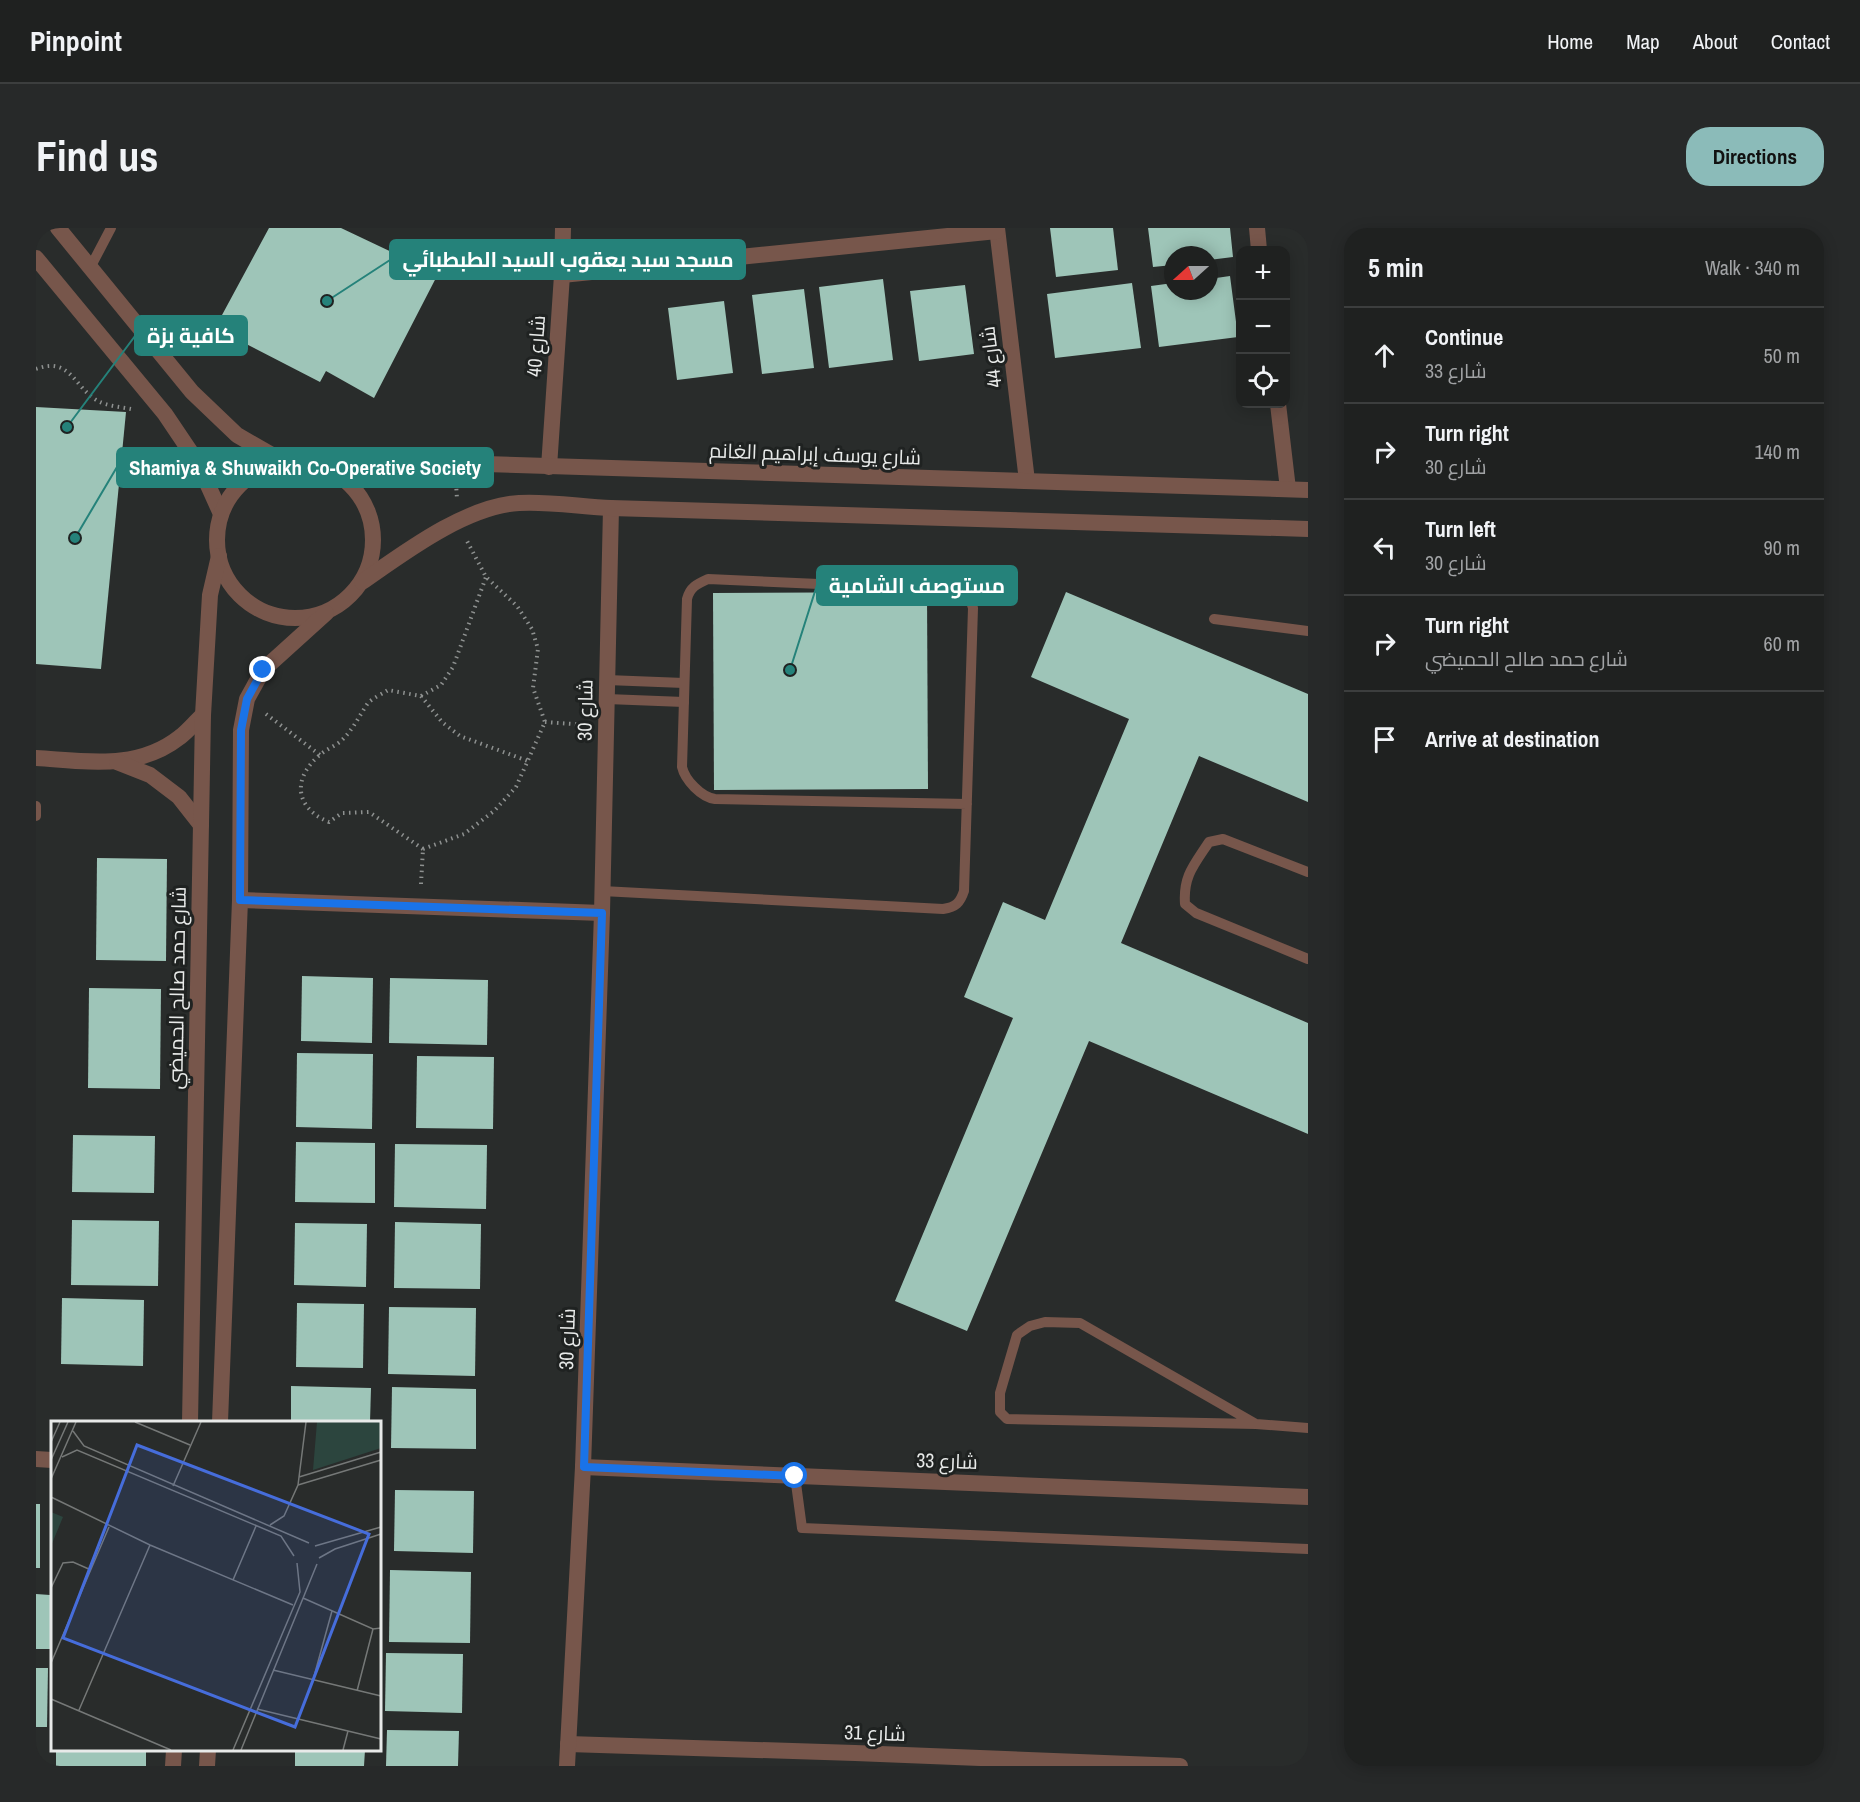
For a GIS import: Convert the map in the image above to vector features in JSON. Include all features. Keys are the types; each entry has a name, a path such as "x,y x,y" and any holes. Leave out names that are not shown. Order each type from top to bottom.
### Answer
{"street":[{"path":"58,228 192,393 237,435 284,462"},
{"name":"شارع 40","path":"549,466 563,228"},
{"path":"1257,228 1259,246"},
{"path":"562,275 997,229"},
{"name":"شارع 44","path":"997,229 1027,481"},
{"path":"36,258 165,414 198,464 221,514"},
{"path":"1278,408 1288,489"},
{"path":"326,613 304,618 281,617 259,610 240,596 226,578 219,556 217,535 221,514 231,495 245,479 264,468 284,462 302,462 320,466 341,477 358,493 369,514 373,537 371,561 362,582"},
{"name":"شارع يوسف إبراهيم الغانم","path":"320,466 419,462 1308,490"},
{"path":"220,1421 240,900 241,730 247,699 263,670 326,613 346,600 362,582 412,547 479,512 519,503 611,508 1308,530"},
{"name":"شارع 30","path":"567,1766 584,1467 602,913 611,508"},
{"name":"شارع حمد صالح الحميضي","path":"190,1421 203,715 210,595 219,556"},
{"path":"36,758 117,762 150,754 179,738 203,715"},
{"path":"117,762 150,775 179,797 201,825"},
{"path":"240,900 602,913"},
{"path":"36,1459 51,1460"},
{"name":"شارع 33","path":"584,1467 1308,1497"},
{"name":"شارع 31","path":"568,1744 855,1759 1180,1766"},
{"path":"173,1766 174,1751"},
{"path":"207,1766 208,1751"}],"lane":[{"path":"90,268 111,228"},
{"path":"602,891 943,909 954,907 961,902 964,891 967,804 973,608 970,599 955,590 708,579 695,585 689,591 682,767 684,775 710,799 967,804"},
{"path":"1214,619 1308,631"},
{"path":"607,680 684,683"},
{"path":"607,699 684,702"},
{"path":"36,806 36,816"},
{"path":"1308,872 1223,839 1209,842 1187,876 1184,888 1185,904 1196,913 1308,960"},
{"path":"1256,1424 1080,1323 1045,1322 1030,1326 1017,1335 1000,1393 1000,1412 1007,1419 1256,1424 1308,1428"},
{"path":"795,1476 802,1528 1308,1550"}],"path":[{"path":"36,369 59,366 99,402 165,414"},
{"path":"486,577 517,606 532,629 538,649 533,688 545,722 516,787 494,811 464,834 423,849 369,812 342,813 329,822 314,816 301,798 302,777 320,755 346,736 357,723 369,702 388,690 421,696 441,685 453,667 486,577"},
{"path":"421,696 442,723 460,736 528,760"},
{"path":"545,722 606,727"},
{"path":"420,907 423,849"}],"building":[{"path":"269,228 341,228 438,274 374,398 326,371 320,382 215,328"},
{"path":"1050,228 1113,228 1118,270 1056,277"},
{"path":"1148,228 1230,228 1233,257 1218,259 1218,246 1164,246 1164,266 1153,267"},
{"path":"1230,276 1236,337 1159,347 1151,286 1164,284 1164,300 1218,300 1218,278"},
{"path":"883,279 893,360 829,368 819,287"},
{"path":"1132,283 1141,348 1055,358 1047,294"},
{"path":"965,285 974,354 919,361 910,291"},
{"path":"804,289 814,368 762,374 752,295"},
{"path":"724,301 733,373 677,380 668,308"},
{"path":"36,407 126,412 101,669 36,664"},
{"path":"927,592 928,789 714,790 713,593"},
{"path":"1066,592 1308,694 1308,802 1199,756 1121,943 1308,1023 1308,1134 1089,1041 967,1331 895,1301 1013,1018 964,997 1003,902 1045,920 1129,719 1031,677"},
{"path":"97,858 167,859 166,961 96,960"},
{"path":"302,976 373,978 372,1043 301,1041"},
{"path":"390,978 488,980 487,1045 389,1043"},
{"path":"89,988 161,989 160,1089 88,1088"},
{"path":"297,1053 373,1054 372,1129 296,1127"},
{"path":"417,1056 494,1057 493,1129 416,1128"},
{"path":"73,1135 155,1136 154,1193 72,1192"},
{"path":"296,1142 375,1143 375,1203 295,1202"},
{"path":"395,1144 487,1145 486,1209 394,1207"},
{"path":"72,1220 159,1221 158,1286 71,1285"},
{"path":"395,1222 481,1224 480,1289 394,1288"},
{"path":"295,1223 367,1224 366,1287 294,1285"},
{"path":"62,1298 144,1300 143,1366 61,1364"},
{"path":"297,1303 364,1304 363,1368 296,1367"},
{"path":"389,1307 476,1308 475,1376 388,1374"},
{"path":"291,1386 371,1388 370,1421 291,1421"},
{"path":"392,1387 476,1389 476,1449 391,1448"},
{"path":"395,1490 474,1491 473,1553 394,1551"},
{"path":"36,1504 40,1504 40,1568 36,1568"},
{"path":"390,1570 471,1572 470,1643 389,1642"},
{"path":"36,1594 50,1595 50,1649 36,1649"},
{"path":"386,1653 463,1654 462,1713 385,1711"},
{"path":"36,1668 48,1668 47,1727 36,1727"},
{"path":"387,1730 459,1731 458,1766 386,1766"},
{"path":"56,1751 146,1751 146,1766 56,1766"},
{"path":"295,1751 365,1751 364,1766 295,1766"}],"place":[{"name":"مسجد سيد يعقوب السيد الطبطبائي","path":"327,301"},
{"name":"كافية بزة","path":"67,427"},
{"name":"Shamiya & Shuwaikh Co-Operative Society","path":"75,538"},
{"name":"مستوصف الشامية","path":"790,670"}],"route":[{"path":"263,670 247,699 241,730 240,900 602,913 584,1467 795,1476"}]}
